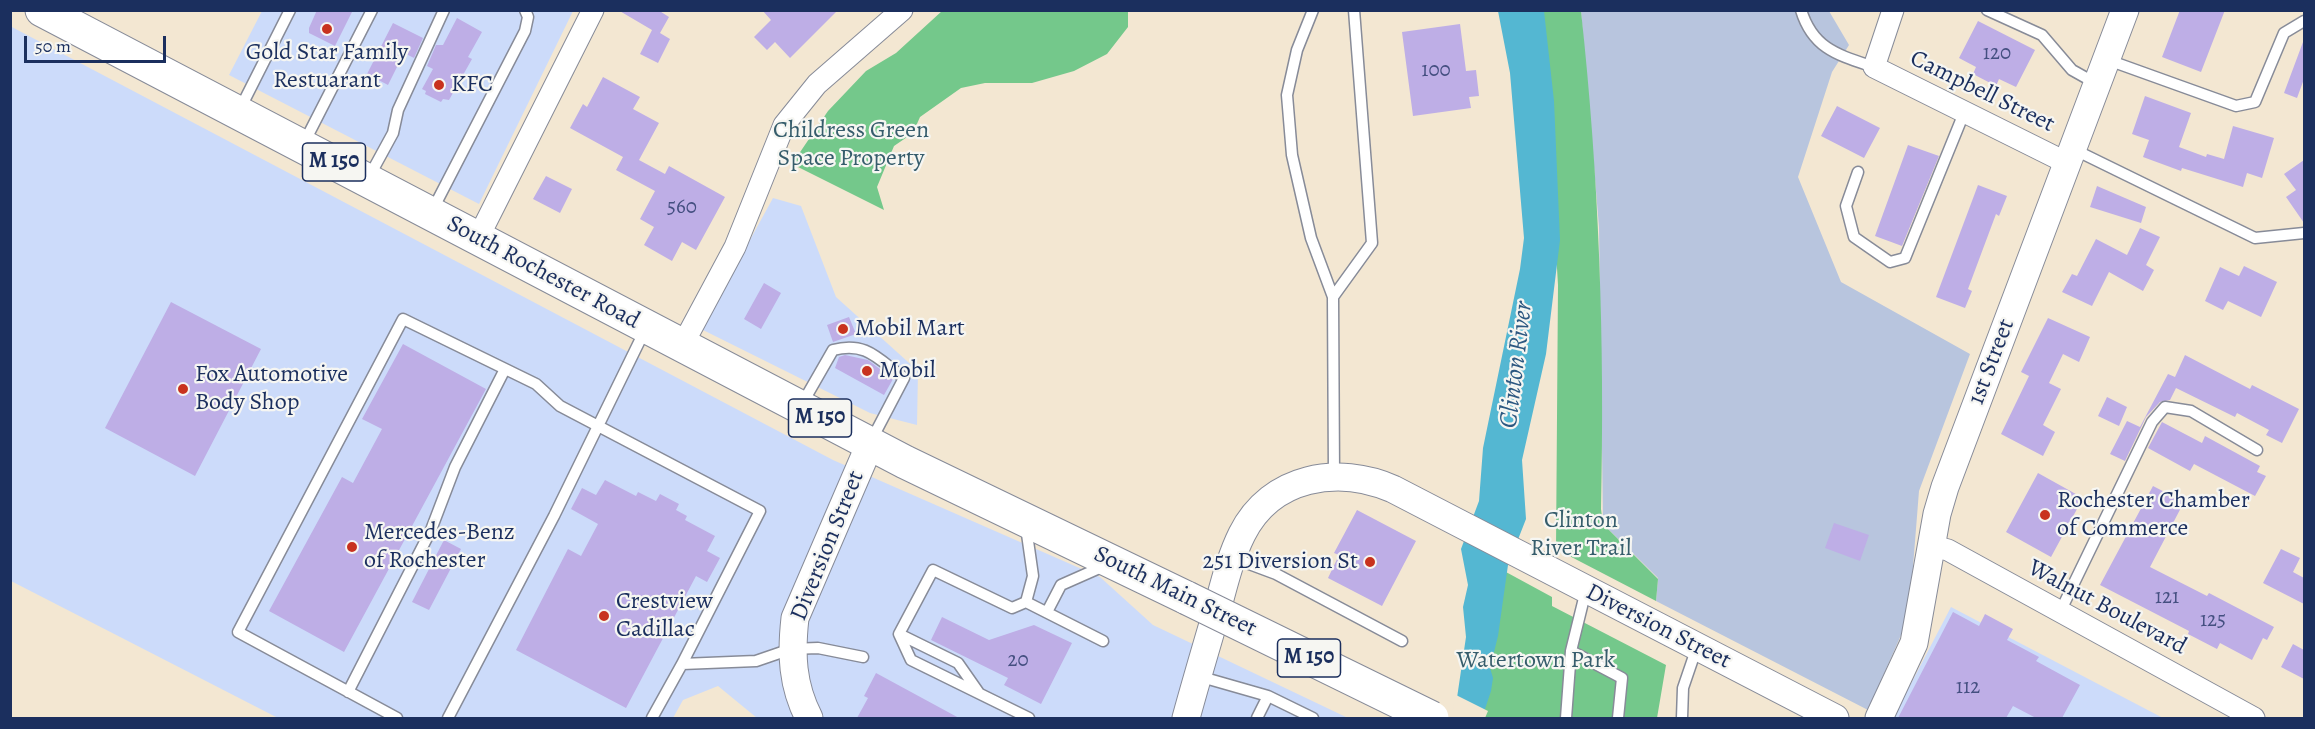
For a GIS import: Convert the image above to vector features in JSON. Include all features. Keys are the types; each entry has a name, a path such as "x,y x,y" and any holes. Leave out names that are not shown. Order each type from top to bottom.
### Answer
{"main road":[{"name":"South Rochester Road","path":"42,10 870,444 1036,524"},
{"name":"South Main Street","path":"1036,524 1432,718"}],"street":[{"path":"478,238 593,10"},
{"path":"683,344 735,247 784,125 817,84 902,10"},
{"path":"1874,67 1893,10"},
{"name":"1st Street","path":"1879,718 1914,643 1937,514 1949,476 2125,10"},
{"name":"Campbell Street","path":"1874,67 1964,112 2070,156"},
{"name":"Diversion Street","path":"809,718 796,687 792,650 795,618 870,444"},
{"name":"Diversion Street","path":"1186,718 1233,558 1252,518 1275,495 1306,480 1334,476 1346,476 1381,484 1835,718"},
{"name":"Walnut Boulevard","path":"1933,546 1948,550 2254,718"}],"lane":[{"path":"238,113 290,10"},
{"path":"302,146 372,10"},
{"path":"368,180 393,133 398,110 444,10"},
{"path":"431,214 525,31 528,16 525,10"},
{"path":"1313,10 1297,50 1287,95 1292,154 1311,238 1333,297 1334,476"},
{"path":"1333,297 1372,243 1354,10"},
{"path":"1801,10 1806,28 1821,45 1874,67"},
{"path":"1987,10 2042,35 2072,70 2097,84"},
{"path":"2106,59 2236,106 2254,102 2284,33 2304,21"},
{"path":"1858,172 1846,206 1854,237 1890,262 1905,258 1964,112"},
{"path":"2070,156 2255,238 2304,233"},
{"path":"397,718 238,632 403,319 536,384 561,406 760,511 652,718"},
{"path":"448,718 598,426 646,327"},
{"path":"800,407 833,350 849,345 860,346 904,378 870,444"},
{"path":"348,692 431,530 444,502 455,467 505,369"},
{"path":"2060,612 2152,422 2165,407 2191,411 2257,450"},
{"path":"1026,602 1034,576 1036,524"},
{"path":"1233,558 1276,573 1402,641"},
{"path":"1047,612 1061,585 1113,562"},
{"path":"899,634 933,570 1012,608 1026,602 1103,641"},
{"path":"1566,718 1571,651 1586,590"},
{"path":"899,634 911,660 1029,718"},
{"path":"899,634 958,663 980,694"},
{"path":"1682,718 1683,688 1697,646"},
{"path":"682,664 756,661 792,650 818,648 863,657"},
{"path":"1571,651 1622,678 1618,718"},
{"path":"1197,676 1268,696 1313,718"},
{"path":"1257,718 1268,696"}],"shaded area":[{"path":"262,11 573,11 479,204 229,75"},
{"path":"1581,11 1829,11 1849,45 1832,72 1798,177 1841,282 1970,354 1919,491 1909,617 1868,710 1656,601 1658,578 1603,524 1599,227"},
{"path":"10,26 833,460 1100,577 1153,625 1348,718 757,718 718,686 683,700 673,718 278,718 11,581"},
{"path":"773,198 801,206 836,297 918,371 917,425 870,413 701,329"},
{"path":"1951,607 2163,718 1893,718"}],"green space":[{"name":"Childress Green Space Property","path":"942,11 1128,11 1128,27 1107,54 1074,71 1032,83 985,83 961,88 920,117 913,133 894,146 877,187 884,210 792,164 828,111 866,71 896,53"},
{"name":"Clinton River Trail","path":"1536,11 1581,11 1592,135 1599,259 1602,384 1601,509 1603,524 1658,579 1656,601 1556,549 1558,285 1549,132"},
{"name":"Watertown Park","path":"1482,559 1552,597 1552,606 1666,665 1657,718 1467,718"}],"water":[{"name":"Clinton River","path":"1498,11 1544,11 1554,101 1560,240 1546,354 1522,460 1526,519 1508,565 1498,636 1490,668 1493,678 1491,691 1482,718 1454,718 1466,637 1463,607 1468,585 1461,549 1479,501 1483,448 1520,269 1524,238 1510,73"}],"pier":[{"path":"1456,695 1488,711 1485,718 1451,718"}],"building":[{"name":"Gold Star Family Restuarant","path":"317,10 353,10 335,46 309,33"},
{"path":"618,10 658,10 669,17 660,33 670,39 658,63 640,54 652,30"},
{"path":"762,10 838,10 790,58 775,42 767,50 754,37 771,20"},
{"path":"2180,10 2225,10 2201,72 2162,57"},
{"path":"457,18 482,32 468,57 472,59 449,100 443,99 441,102 425,94 426,91 422,89 433,69 427,66 436,45 443,45"},
{"path":"1978,21 2035,50 2016,87 1999,79 1996,86 1973,74 1976,67 1959,58"},
{"path":"393,23 423,38 414,58 404,53 388,85 367,74"},
{"path":"1460,24 1466,71 1476,70 1479,96 1469,97 1471,108 1413,116 1402,32"},
{"path":"2303,42 2304,79 2297,98 2284,93"},
{"path":"603,77 640,97 633,109 659,123 639,160 665,174 669,166 725,197 696,250 682,242 672,261 644,245 654,227 640,219 655,191 616,170 623,157 570,128 583,104 587,107"},
{"path":"2145,96 2191,113 2179,147 2206,157 2207,154 2224,159 2233,126 2274,138 2262,178 2247,173 2243,187 2182,168 2181,171 2143,157 2149,140 2132,134"},
{"path":"1837,106 1880,128 1864,158 1821,136"},
{"path":"1908,145 1939,156 1902,246 1875,236"},
{"path":"2304,160 2304,223 2286,197 2296,190 2284,174"},
{"path":"546,176 572,189 560,213 533,199"},
{"path":"1978,185 2007,196 1999,216 1996,214 1968,289 1972,291 1965,308 1936,297"},
{"path":"2097,186 2146,207 2141,223 2090,207"},
{"path":"2140,228 2160,237 2146,265 2154,270 2143,291 2109,272 2092,306 2062,292 2072,274 2077,276 2096,239 2127,255"},
{"path":"2244,266 2277,282 2261,317 2228,301 2223,310 2205,301 2220,267 2239,276"},
{"path":"764,283 781,293 761,329 744,319"},
{"name":"Fox Automotive Body Shop","path":"171,302 261,349 195,476 105,428"},
{"path":"849,317 856,334 833,342 827,325"},
{"path":"2048,318 2090,337 2079,362 2063,354 2049,383 2061,389 2043,425 2055,432 2043,456 2001,434 2029,376 2021,372"},
{"name":"Mercedes-Benz of Rochester","path":"403,344 486,389 344,652 269,611 342,477 353,483 382,429 362,419"},
{"path":"845,355 868,360 893,379 884,395 835,368 839,357"},
{"path":"2185,355 2250,389 2252,385 2299,409 2282,443 2266,435 2269,430 2237,413 2235,417 2176,388 2170,400 2160,402 2146,417 2125,461 2110,454 2127,421 2140,427 2168,374 2175,377"},
{"path":"2107,397 2127,407 2119,426 2098,416"},
{"path":"2162,422 2202,443 2205,436 2260,466 2257,472 2266,476 2255,496 2194,464 2190,471 2148,448"},
{"name":"Rochester Chamber of Commerce","path":"2038,473 2083,498 2051,557 2006,532"},
{"name":"Crestview Cadillac","path":"605,480 636,496 638,492 656,501 660,494 679,504 676,510 687,516 685,520 715,536 707,551 720,558 707,582 696,576 626,708 516,650 568,549 581,556 598,524 571,509 582,488 596,495"},
{"path":"2153,486 2184,502 2150,567 2207,596 2209,593 2274,627 2267,640 2263,638 2252,660 2220,643 2217,649 2188,634 2189,631 2100,585"},
{"name":"251 Diversion St","path":"1357,510 1416,541 1382,606 1328,578 1339,555 1334,553"},
{"path":"1834,523 1869,535 1860,561 1825,548"},
{"path":"444,540 461,549 429,610 412,602"},
{"path":"2281,549 2300,558 2293,572 2304,578 2304,604 2263,583"},
{"path":"1953,612 1979,626 1985,614 2013,629 2007,640 2039,657 2036,661 2080,685 2062,718 2036,718 2013,706 2006,718 1898,718"},
{"path":"942,617 989,640 1034,625 1072,643 1041,704 1004,685 1008,678 931,640"},
{"path":"2293,644 2304,650 2304,679 2281,667"},
{"path":"876,673 959,718 857,718 868,698 864,696"}],"place":[{"name":"Gold Star Family Restuarant","path":"327,29"},
{"name":"KFC","path":"439,85"},
{"name":"Mobil Mart","path":"843,329"},
{"name":"Mobil","path":"867,371"},
{"name":"Fox Automotive Body Shop","path":"183,389"},
{"name":"Rochester Chamber of Commerce","path":"2045,515"},
{"name":"Mercedes-Benz of Rochester","path":"352,547"},
{"name":"251 Diversion St","path":"1370,562"},
{"name":"Crestview Cadillac","path":"604,616"}]}
